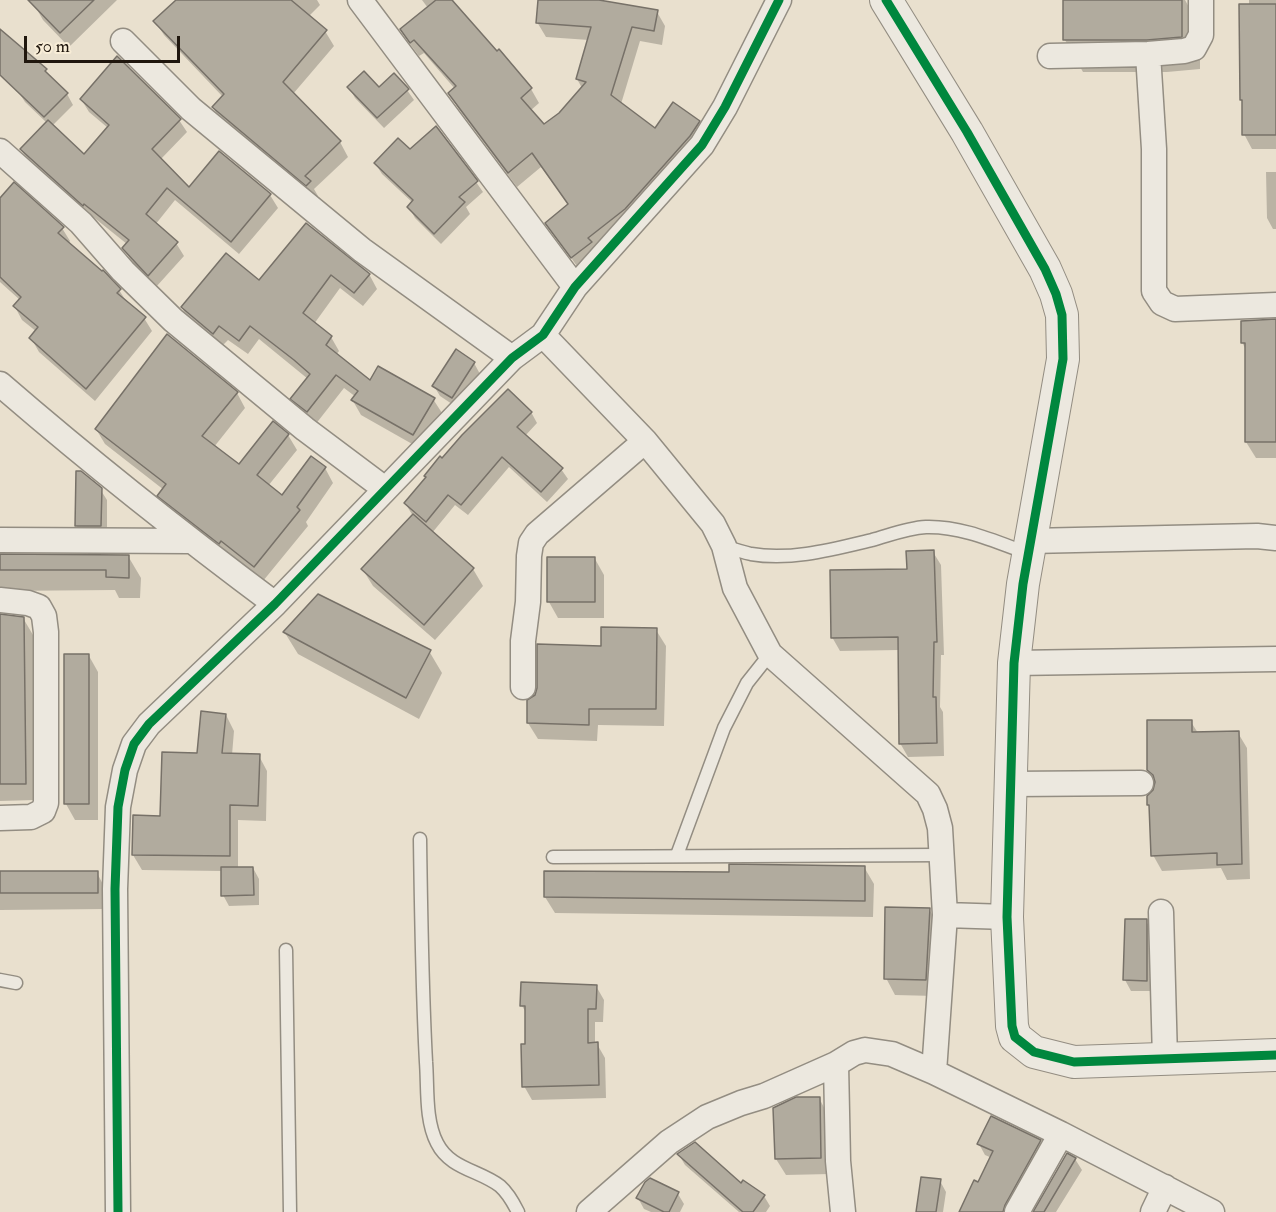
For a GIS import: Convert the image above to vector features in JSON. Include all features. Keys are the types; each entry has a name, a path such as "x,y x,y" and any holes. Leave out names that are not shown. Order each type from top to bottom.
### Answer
{"street":[{"path":"360,0 575,287"},
{"path":"117,1212 118,807 125,770 134,744 149,724 275,604 512,358 543,335 575,287 702,145 725,107 779,0"},
{"path":"886,0 967,132 1045,269 1062,315 1063,359 1029,547 1014,663 1007,917 1012,1026 1015,1037 1034,1052 1074,1062 1276,1055"},
{"path":"1050,56 1148,54 1194,48 1201,35 1201,0"},
{"path":"123,41 191,109 362,250 512,358"},
{"path":"1148,54 1154,149 1154,291 1162,303 1175,309 1276,305"},
{"path":"0,151 81,223 123,271 173,320 305,429 385,489"},
{"path":"543,335 645,441 713,524 724,546 735,588 770,654 928,794 940,828 945,915 934,1072"},
{"path":"0,384 66,441 190,541 275,604"},
{"path":"523,687 523,641 528,602 531,543 537,534 645,441"},
{"path":"1029,547 1257,536 1276,538"},
{"path":"0,540 190,541"},
{"path":"0,600 28,603 39,607 45,616 46,802 43,810 31,817 0,818"},
{"path":"1014,663 1276,659"},
{"path":"1011,784 1142,783"},
{"path":"1161,912 1165,1059"},
{"path":"945,915 1007,917"},
{"path":"589,1212 669,1142 707,1117 741,1102 764,1096 836,1065 854,1053 865,1050 891,1054 934,1072 1212,1212"},
{"path":"836,1065 838,1161 843,1212"},
{"path":"1017,1212 1061,1134"},
{"path":"1153,1212 1165,1187"}],"lane":[{"path":"724,546 750,554 808,553 829,551 909,529 946,527 1029,547"},
{"path":"677,855 724,728 747,683 770,654"},
{"path":"420,839 424,1029 430,1121 435,1141 442,1153 455,1163 499,1186 509,1196 518,1212"},
{"path":"553,857 941,855"},
{"path":"286,950 290,1212"},
{"path":"0,980 16,983"}],"building":[{"path":"28,0 94,0 60,33"},
{"path":"176,0 291,0 327,30 283,82 341,141 305,176 311,181 306,186 212,107 224,94 153,21"},
{"path":"436,0 452,0 497,51 499,49 532,88 521,98 544,124 559,113 586,82 576,79 591,27 536,23 538,0 599,0 658,10 654,31 632,27 611,95 655,128 673,102 700,121 690,136 625,209 588,238 592,242 571,258 545,223 568,204 532,153 508,173 448,93 456,86 414,40 410,43 400,29"},
{"path":"1063,0 1182,0 1182,37 1147,40 1063,40"},
{"path":"1239,4 1276,4 1276,135 1242,135"},
{"path":"0,29 47,69 45,71 68,93 44,117 0,75"},
{"path":"117,56 181,119 152,149 189,187 219,151 271,194 231,242 167,188 146,214 178,242 148,276 122,248 129,240 84,204 83,206 20,149 48,120 84,154 109,125 80,99"},
{"path":"364,71 379,87 394,73 409,89 377,118 347,87"},
{"path":"436,126 478,181 459,197 465,202 434,234 407,207 413,200 374,163 398,138 410,149"},
{"path":"14,182 64,227 58,233 103,270 121,289 117,293 146,317 86,389 29,338 38,327 13,306 21,297 0,277 0,198"},
{"path":"306,223 370,274 354,293 331,275 303,313 332,336 326,345 370,380 378,366 435,398 413,435 351,400 358,391 336,375 307,412 290,399 310,374 294,360 250,326 239,341 219,326 213,334 181,307 226,253 259,280"},
{"path":"1276,319 1276,442 1245,442 1245,343 1241,343 1241,321"},
{"path":"167,334 238,392 202,436 239,464 273,421 289,434 257,475 282,495 311,456 326,467 297,507 300,510 254,567 221,541 219,544 157,496 166,484 95,429"},
{"path":"456,349 475,362 452,398 432,386"},
{"path":"508,389 532,412 517,427 563,468 541,492 502,457 461,505 448,495 426,522 404,503 440,456 442,458"},
{"path":"76,471 81,471 102,488 101,526 75,526"},
{"path":"413,514 474,568 424,625 361,569"},
{"path":"934,550 937,642 934,642 933,697 936,697 937,743 899,744 898,637 831,638 830,570 907,569 906,551"},
{"path":"0,554 129,555 129,578 106,577 106,570 0,570"},
{"path":"547,557 595,557 595,602 547,602"},
{"path":"318,594 431,650 406,698 283,632"},
{"path":"0,614 24,617 26,784 0,784"},
{"path":"601,627 657,628 656,709 589,709 589,725 527,723 527,700 535,695 537,688 537,644 601,646"},
{"path":"64,654 89,654 89,804 64,804"},
{"path":"201,711 226,714 222,753 260,754 258,806 230,805 230,856 132,855 133,815 160,816 162,752 197,753"},
{"path":"1147,720 1192,720 1192,732 1239,731 1242,864 1217,865 1217,853 1151,856 1147,796 1153,790 1155,782 1153,775 1147,770"},
{"path":"729,864 865,866 865,901 544,897 544,871 729,872"},
{"path":"221,867 253,867 254,895 221,896"},
{"path":"0,871 98,871 98,893 0,893"},
{"path":"885,907 930,908 926,980 884,979"},
{"path":"1125,919 1147,919 1147,981 1123,980"},
{"path":"521,982 597,985 596,1009 588,1009 588,1043 598,1042 599,1085 522,1087 521,1044 525,1044 525,1006 520,1006"},
{"path":"796,1097 820,1097 821,1158 775,1159 773,1108"},
{"path":"991,1116 1041,1140 1003,1212 959,1212 974,1180 978,1182 993,1151 977,1144"},
{"path":"695,1142 741,1183 743,1180 765,1195 753,1212 743,1212 677,1154"},
{"path":"1067,1153 1076,1158 1044,1212 1033,1212"},
{"path":"921,1177 941,1179 936,1212 916,1212"},
{"path":"650,1178 679,1192 669,1212 664,1212 636,1198 645,1182"}],"cycle path":[{"path":"118,1212 115,889 118,807 125,770 134,744 149,724 275,604 512,358 543,335 575,287 702,145 725,107 779,0"},
{"path":"886,0 967,132 1045,269 1062,315 1063,359 1023,584 1014,663 1007,917 1012,1026 1015,1037 1034,1052 1074,1062 1276,1055"}]}
